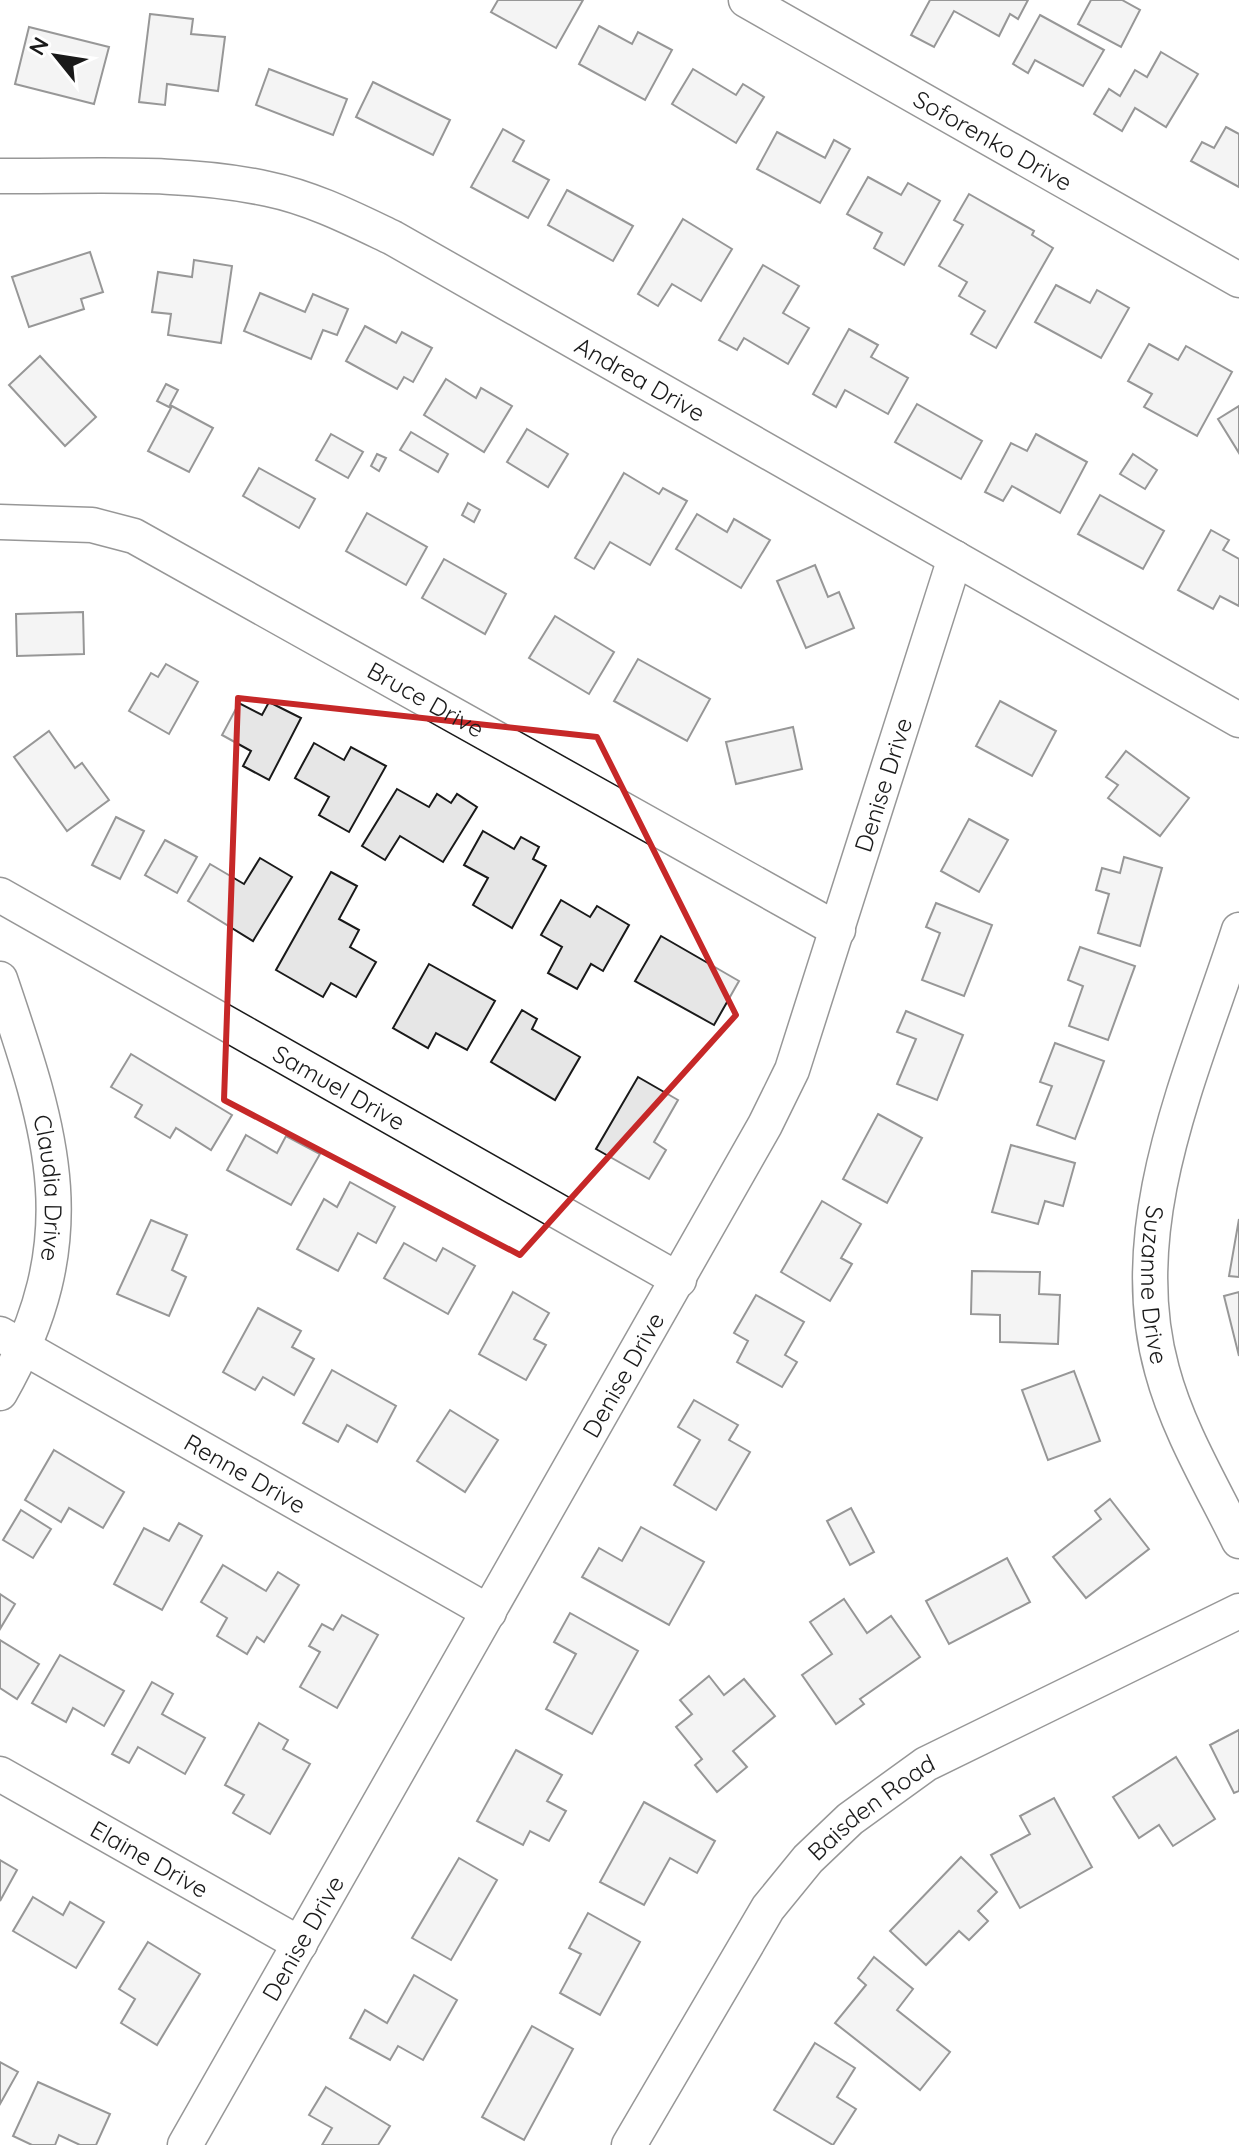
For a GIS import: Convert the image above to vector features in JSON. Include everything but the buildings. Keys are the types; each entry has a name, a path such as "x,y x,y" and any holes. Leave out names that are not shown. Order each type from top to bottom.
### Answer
{"street":[{"name":"Soforenko Drive","path":"746,0 1239,280"},
{"name":"Andrea Drive","path":"0,176 204,179 270,189 336,211 393,238 1239,720"},
{"name":"Bruce Drive","path":"0,522 92,525 134,536 838,930"},
{"name":"Denise Drive","path":"185,2145 679,1280 792,1070 955,558"},
{"name":"Samuel Drive","path":"0,895 679,1280"},
{"name":"Suzanne Drive","path":"1239,930 1161,1172 1151,1223 1149,1276 1153,1331 1162,1372 1178,1415 1239,1541"},
{"name":"Claudia Drive","path":"0,979 36,1085 52,1165 54,1213 48,1270 12,1341 0,1393"},
{"name":"Renne Drive","path":"12,1341 489,1612"},
{"name":"Baisden Road","path":"629,2145 768,1908 808,1859 850,1819 926,1764 1239,1611"},
{"name":"Elaine Drive","path":"0,1774 300,1944"}],"highlighted area":[{"path":"238,698 597,737 736,1015 520,1255 224,1100"}]}
